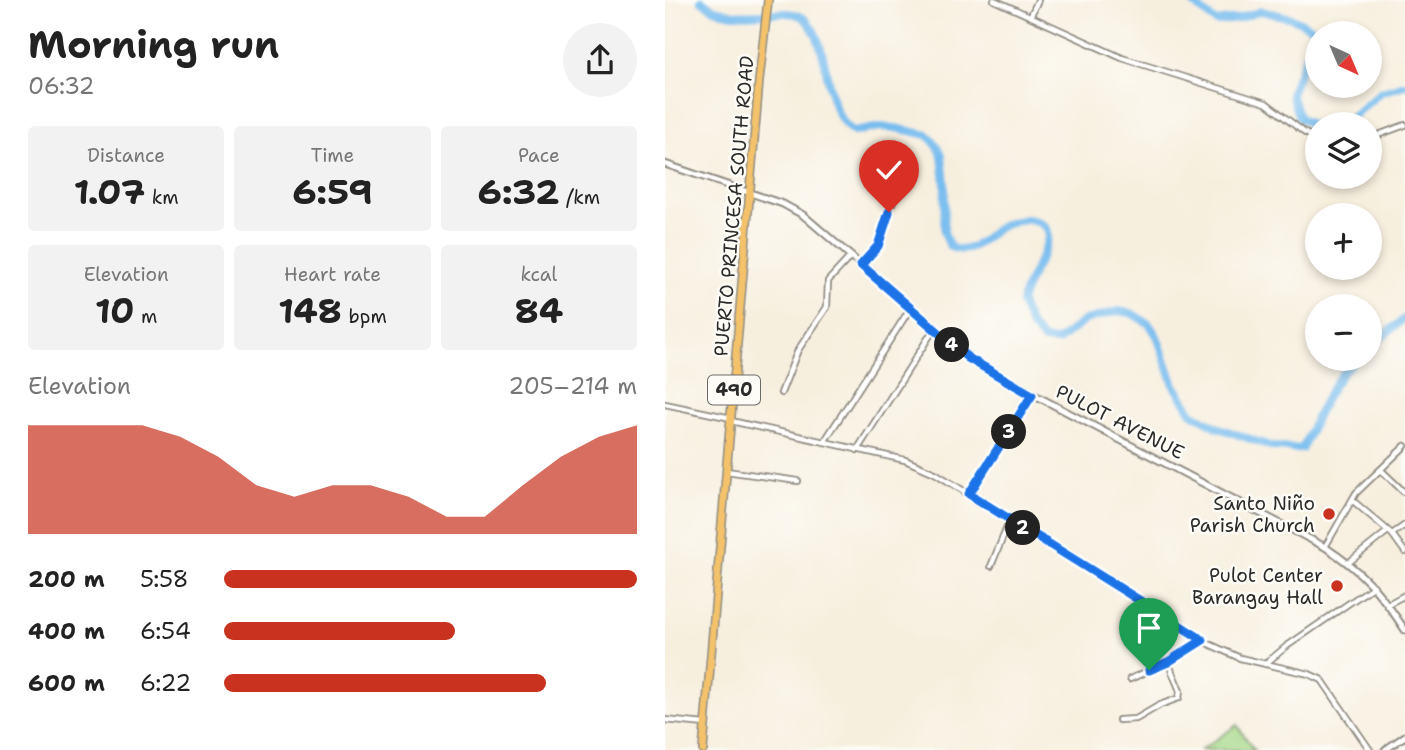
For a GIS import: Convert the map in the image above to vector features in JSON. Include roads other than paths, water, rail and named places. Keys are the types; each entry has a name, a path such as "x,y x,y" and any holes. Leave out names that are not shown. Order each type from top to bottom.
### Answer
{"main road":[{"name":"PUERTO PRINCESA SOUTH ROAD","path":"703,750 768,1"}],"street":[{"path":"994,0 1122,58 1266,103 1305,133"},
{"path":"1031,16 1038,0"},
{"path":"1382,134 1405,125"},
{"path":"861,265 875,251 880,240 906,162"},
{"name":"PULOT AVENUE","path":"665,164 783,204 803,215 979,366 1325,547 1348,562 1374,586 1405,630"},
{"path":"781,393 798,350 827,307 828,281 851,256"},
{"path":"824,442 910,309"},
{"path":"857,450 934,329"},
{"path":"969,494 1032,395"},
{"path":"665,404 905,460 922,467 1203,640 1233,655 1264,665 1309,674 1322,680 1370,750"},
{"path":"1325,547 1356,492 1405,446"},
{"path":"1381,470 1405,493"},
{"path":"726,471 798,481"},
{"path":"1352,500 1390,532 1405,552"},
{"path":"991,566 1010,520"},
{"path":"1348,562 1390,532 1405,525"},
{"path":"1264,665 1374,586"},
{"path":"1388,604 1405,595"},
{"path":"1130,679 1168,662 1203,640"},
{"path":"1119,720 1136,719 1179,698 1181,695 1168,662"},
{"path":"665,720 705,724"},
{"path":"1385,750 1405,736"}],"waterway":[{"path":"701,0 714,9 729,13 785,13 805,19 820,46 831,94 843,122 854,132 880,127 928,135 942,155 945,183 944,232 950,247 964,250 971,248 1003,225 1017,221 1030,219 1045,227 1047,244 1021,303 1031,326 1044,340 1058,341 1085,320 1118,311 1131,313 1149,324 1157,336 1174,385 1192,413 1219,428 1273,447 1302,449 1331,389 1345,371"},
{"path":"1189,0 1216,22 1261,11 1292,18 1316,30 1291,94 1299,118 1305,121"},
{"path":"1357,112 1381,92 1405,85"},
{"path":"1382,337 1405,318"}],"place":[{"name":"Santo Niño Parish Church","path":"1329,514"},
{"name":"Pulot Center Barangay Hall","path":"1337,586"}]}
